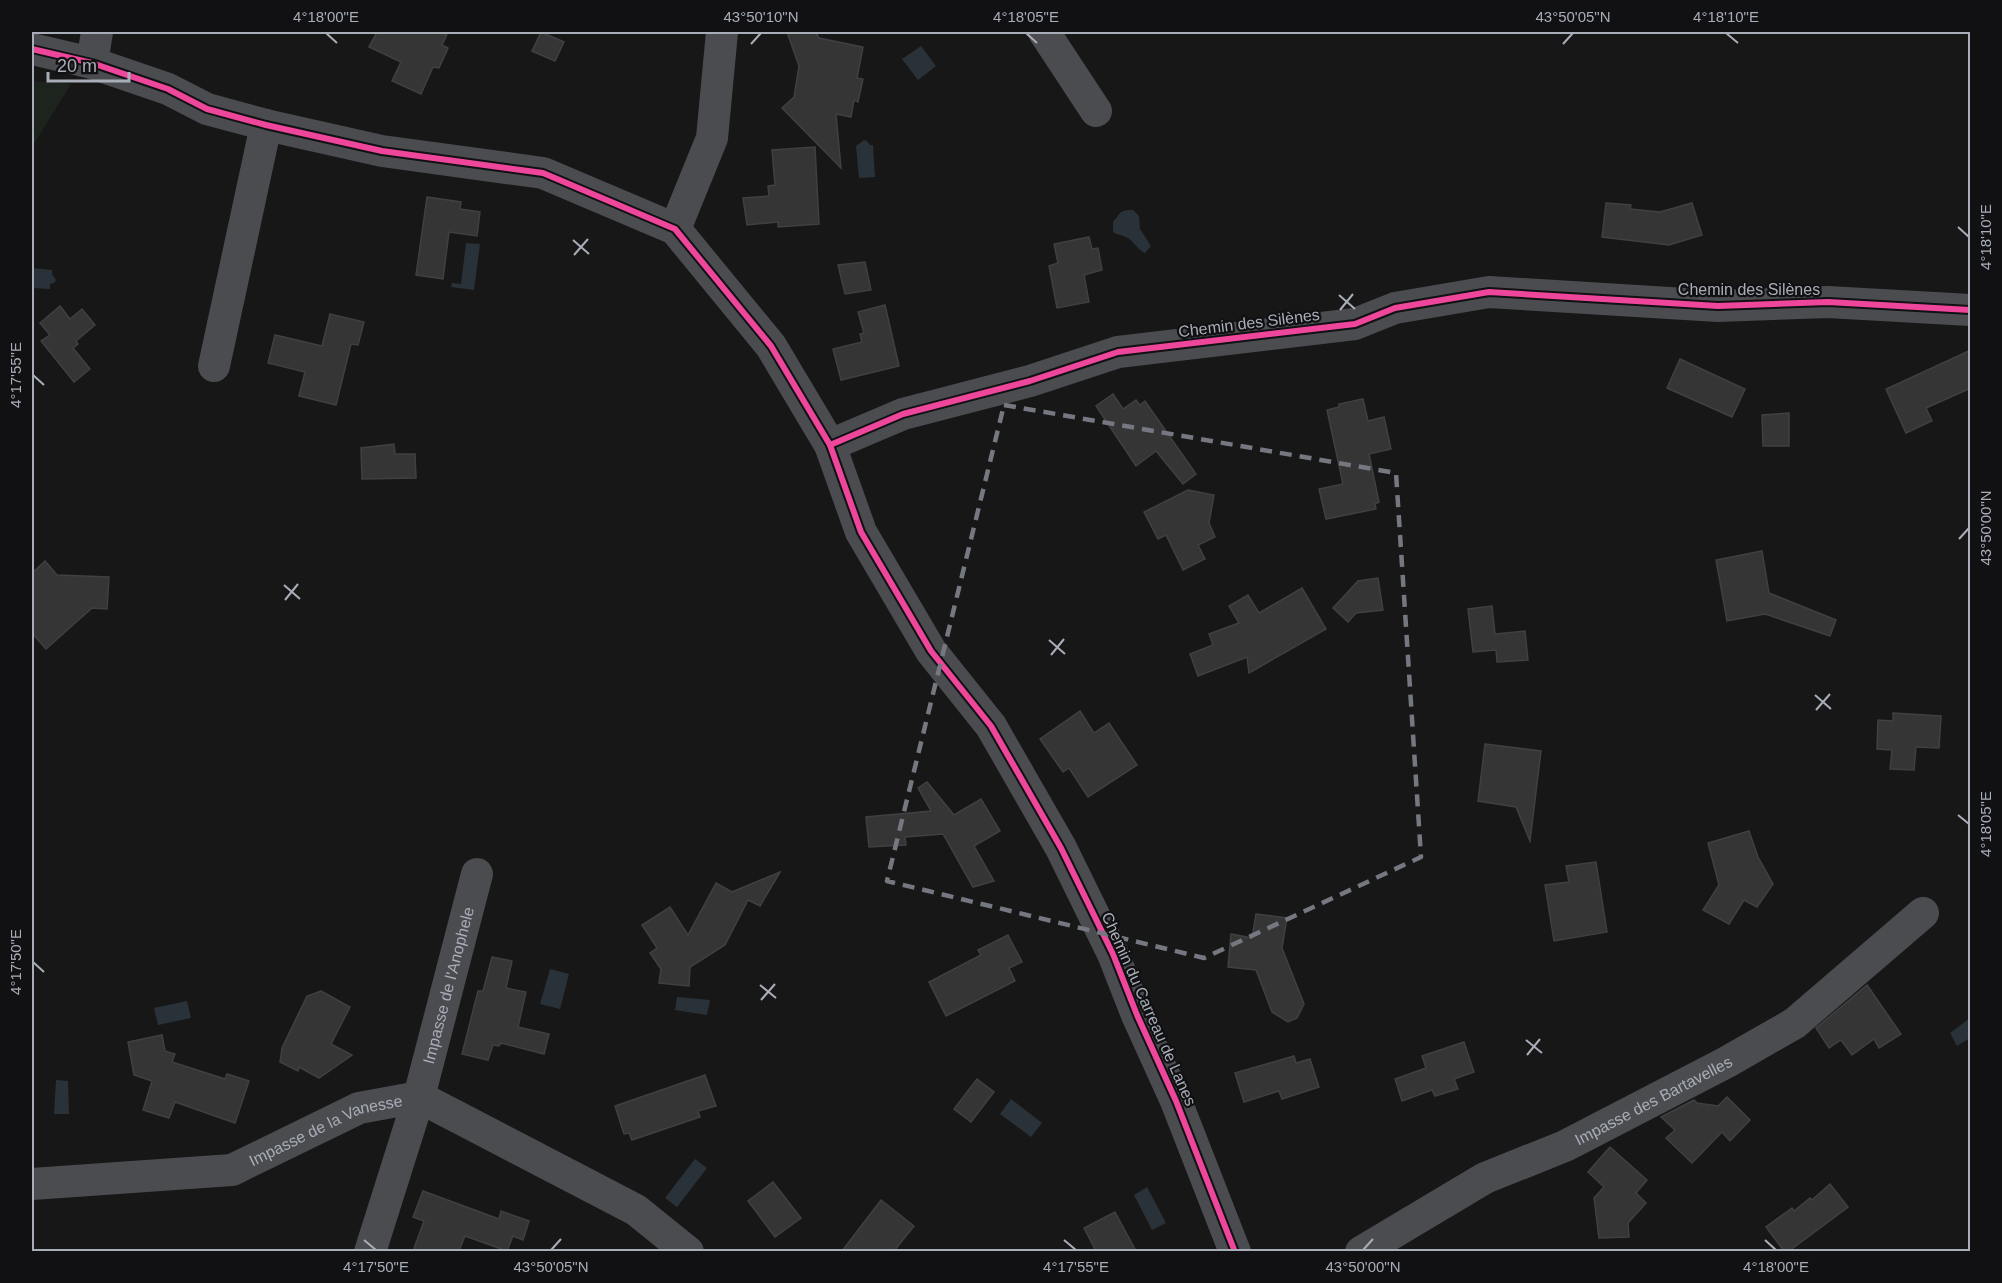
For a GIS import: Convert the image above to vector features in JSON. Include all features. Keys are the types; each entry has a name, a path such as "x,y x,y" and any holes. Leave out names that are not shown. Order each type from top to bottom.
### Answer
{"street":[{"path":"92,63 97,32"},
{"path":"675,229 712,138 722,32"},
{"path":"1044,32 1096,111"},
{"name":"Chemin du Carreau de Lanes","path":"32,49 92,63 168,89 207,109 266,125 382,151 543,173 675,229 771,346 830,445 861,532 931,651 991,726 1061,848 1113,954 1137,1015 1176,1101 1235,1251"},
{"path":"214,366 266,125"},
{"name":"Chemin des Silènes","path":"830,445 903,414 1030,381 1118,352 1354,324 1395,308 1489,292 1718,306 1828,302 1971,310"},
{"name":"Impasse de l'Anophele","path":"370,1251 419,1097 477,874"},
{"name":"Impasse des Bartavelles","path":"1361,1251 1485,1178 1565,1146 1727,1062 1795,1023 1923,914"},
{"name":"Impasse de la Vanesse","path":"32,1184 232,1170 358,1108 419,1097 636,1210 688,1251"}],"highlighted area":[{"path":"1004,405 1396,473 1421,857 1204,958 887,881"}],"shaded area":[{"path":"921,46 936,66 918,80 902,59"},
{"path":"32,81 71,84 32,147"},
{"path":"864,140 873,145 875,177 859,178 856,146"},
{"path":"1133,210 1139,216 1140,229 1151,246 1145,253 1128,238 1113,232 1113,222 1121,212"},
{"path":"466,243 480,244 474,290 451,287 452,283 461,284"},
{"path":"32,268 52,270 56,280 50,284 50,289 32,288"},
{"path":"550,969 569,974 560,1009 540,1004"},
{"path":"677,997 710,1000 707,1015 675,1010"},
{"path":"187,1001 191,1018 158,1025 154,1008"},
{"path":"1970,1018 1970,1038 1957,1046 1950,1033"},
{"path":"56,1080 68,1081 69,1114 54,1114"},
{"path":"1011,1099 1042,1123 1031,1137 1000,1114"},
{"path":"695,1159 707,1168 677,1207 665,1198"},
{"path":"1147,1187 1166,1223 1152,1230 1134,1195"}],"building":[{"path":"377,32 448,32 442,45 448,48 439,68 433,67 421,94 392,81 401,62 369,47"},
{"path":"541,32 564,42 555,61 532,51"},
{"path":"787,32 816,32 819,38 863,47 857,78 863,79 858,102 854,100 851,117 836,114 841,168 782,108 794,97 799,66"},
{"path":"815,147 819,224 778,227 778,222 747,225 743,198 769,196 768,186 775,185 772,150"},
{"path":"427,197 461,202 460,209 480,212 477,236 449,232 443,279 416,275"},
{"path":"1606,203 1631,205 1630,209 1660,212 1692,203 1702,235 1669,245 1602,237"},
{"path":"1089,237 1092,249 1098,248 1102,270 1084,275 1089,302 1057,308 1049,266 1058,263 1054,244"},
{"path":"865,262 871,290 845,294 838,265"},
{"path":"885,305 899,366 841,380 833,349 862,342 860,334 864,333 858,312"},
{"path":"60,306 70,319 82,309 95,325 76,341 78,344 73,348 90,369 74,382 41,341 50,335 40,323"},
{"path":"330,314 364,322 358,345 351,344 336,405 299,396 305,372 268,363 275,335 322,346"},
{"path":"1971,350 1971,388 1926,408 1932,421 1906,433 1886,389"},
{"path":"1680,359 1745,389 1732,417 1667,388"},
{"path":"1113,394 1123,409 1136,400 1140,405 1145,401 1196,474 1183,484 1156,451 1136,466 1096,406"},
{"path":"1363,399 1368,421 1384,417 1391,449 1369,454 1379,502 1375,504 1376,509 1326,519 1319,489 1343,484 1327,410 1339,407 1339,404"},
{"path":"1789,413 1789,446 1763,446 1762,415"},
{"path":"394,444 395,454 415,454 416,478 362,479 361,448"},
{"path":"1188,490 1214,495 1209,523 1215,537 1198,545 1205,559 1183,570 1166,535 1158,539 1144,512"},
{"path":"1762,551 1769,593 1836,620 1830,636 1765,614 1727,621 1716,560"},
{"path":"45,561 57,575 109,577 107,609 92,608 46,649 32,633 32,573"},
{"path":"1378,578 1383,610 1356,613 1348,622 1333,608 1358,581"},
{"path":"1302,588 1326,629 1249,673 1247,657 1198,676 1190,654 1213,645 1209,634 1239,623 1229,606 1248,595 1259,613"},
{"path":"1492,606 1495,634 1525,631 1528,660 1497,662 1496,650 1473,652 1468,609"},
{"path":"1080,711 1094,733 1109,723 1137,765 1088,797 1069,768 1063,772 1040,739"},
{"path":"1893,713 1941,716 1939,748 1916,747 1914,770 1890,769 1892,750 1877,749 1878,720 1893,721"},
{"path":"1485,744 1541,751 1530,841 1516,807 1478,801"},
{"path":"927,782 954,815 981,799 1000,831 974,846 994,881 973,887 943,834 905,837 906,845 869,847 866,817 931,811 918,788"},
{"path":"1749,831 1758,857 1773,884 1757,907 1744,900 1729,924 1703,910 1719,885 1708,843"},
{"path":"1596,862 1607,932 1554,941 1545,885 1569,882 1566,866"},
{"path":"780,872 760,906 748,900 725,945 690,967 689,986 659,983 661,969 650,953 657,948 642,925 670,907 688,935 716,883 732,892"},
{"path":"1256,914 1287,918 1282,948 1304,1004 1297,1018 1288,1022 1272,1012 1256,970 1228,967 1231,934 1252,938"},
{"path":"1008,935 1022,962 1009,968 1015,981 946,1016 929,982 981,955 978,950"},
{"path":"492,957 512,961 506,988 526,992 518,1027 549,1034 544,1054 501,1043 499,1046 493,1045 488,1060 462,1054 478,991 483,991"},
{"path":"1867,985 1901,1034 1879,1048 1874,1039 1852,1055 1841,1040 1829,1048 1816,1028"},
{"path":"321,991 350,1007 331,1044 352,1055 319,1078 299,1067 298,1071 280,1062 282,1048 307,996"},
{"path":"162,1035 165,1051 175,1054 172,1062 225,1079 227,1074 249,1081 235,1123 175,1102 169,1118 143,1110 152,1081 134,1075 128,1042"},
{"path":"1464,1042 1474,1072 1454,1079 1458,1089 1435,1096 1432,1090 1402,1101 1395,1079 1426,1068 1422,1056"},
{"path":"1294,1056 1296,1063 1310,1059 1319,1087 1282,1099 1279,1091 1244,1102 1235,1073"},
{"path":"705,1075 716,1106 698,1111 700,1117 632,1140 629,1133 624,1134 615,1106"},
{"path":"977,1079 994,1092 971,1122 954,1109"},
{"path":"1727,1097 1750,1120 1730,1141 1722,1132 1692,1163 1666,1138 1675,1130 1661,1117 1694,1100 1697,1103 1718,1106"},
{"path":"1610,1147 1647,1180 1636,1193 1646,1203 1628,1223 1629,1237 1599,1238 1594,1198 1604,1187 1588,1172"},
{"path":"773,1182 801,1218 775,1237 748,1201"},
{"path":"1830,1184 1848,1207 1789,1251 1784,1251 1766,1227 1792,1208 1794,1211 1810,1198 1812,1200"},
{"path":"423,1191 499,1219 501,1211 529,1221 523,1240 513,1236 507,1251 465,1236 459,1251 413,1251 424,1221 413,1217"},
{"path":"881,1200 914,1226 894,1251 842,1251"},
{"path":"1115,1212 1136,1251 1096,1251 1084,1228"}],"cycle path":[{"path":"32,49 92,63 168,89 207,109 266,125 382,151 543,173 675,229 771,346 830,445 861,532 931,651 991,726 1061,848 1113,954 1137,1015 1176,1101 1235,1252"},
{"path":"830,445 903,414 1030,381 1118,352 1355,324 1395,308 1489,292 1718,306 1828,302 1970,310"}]}
